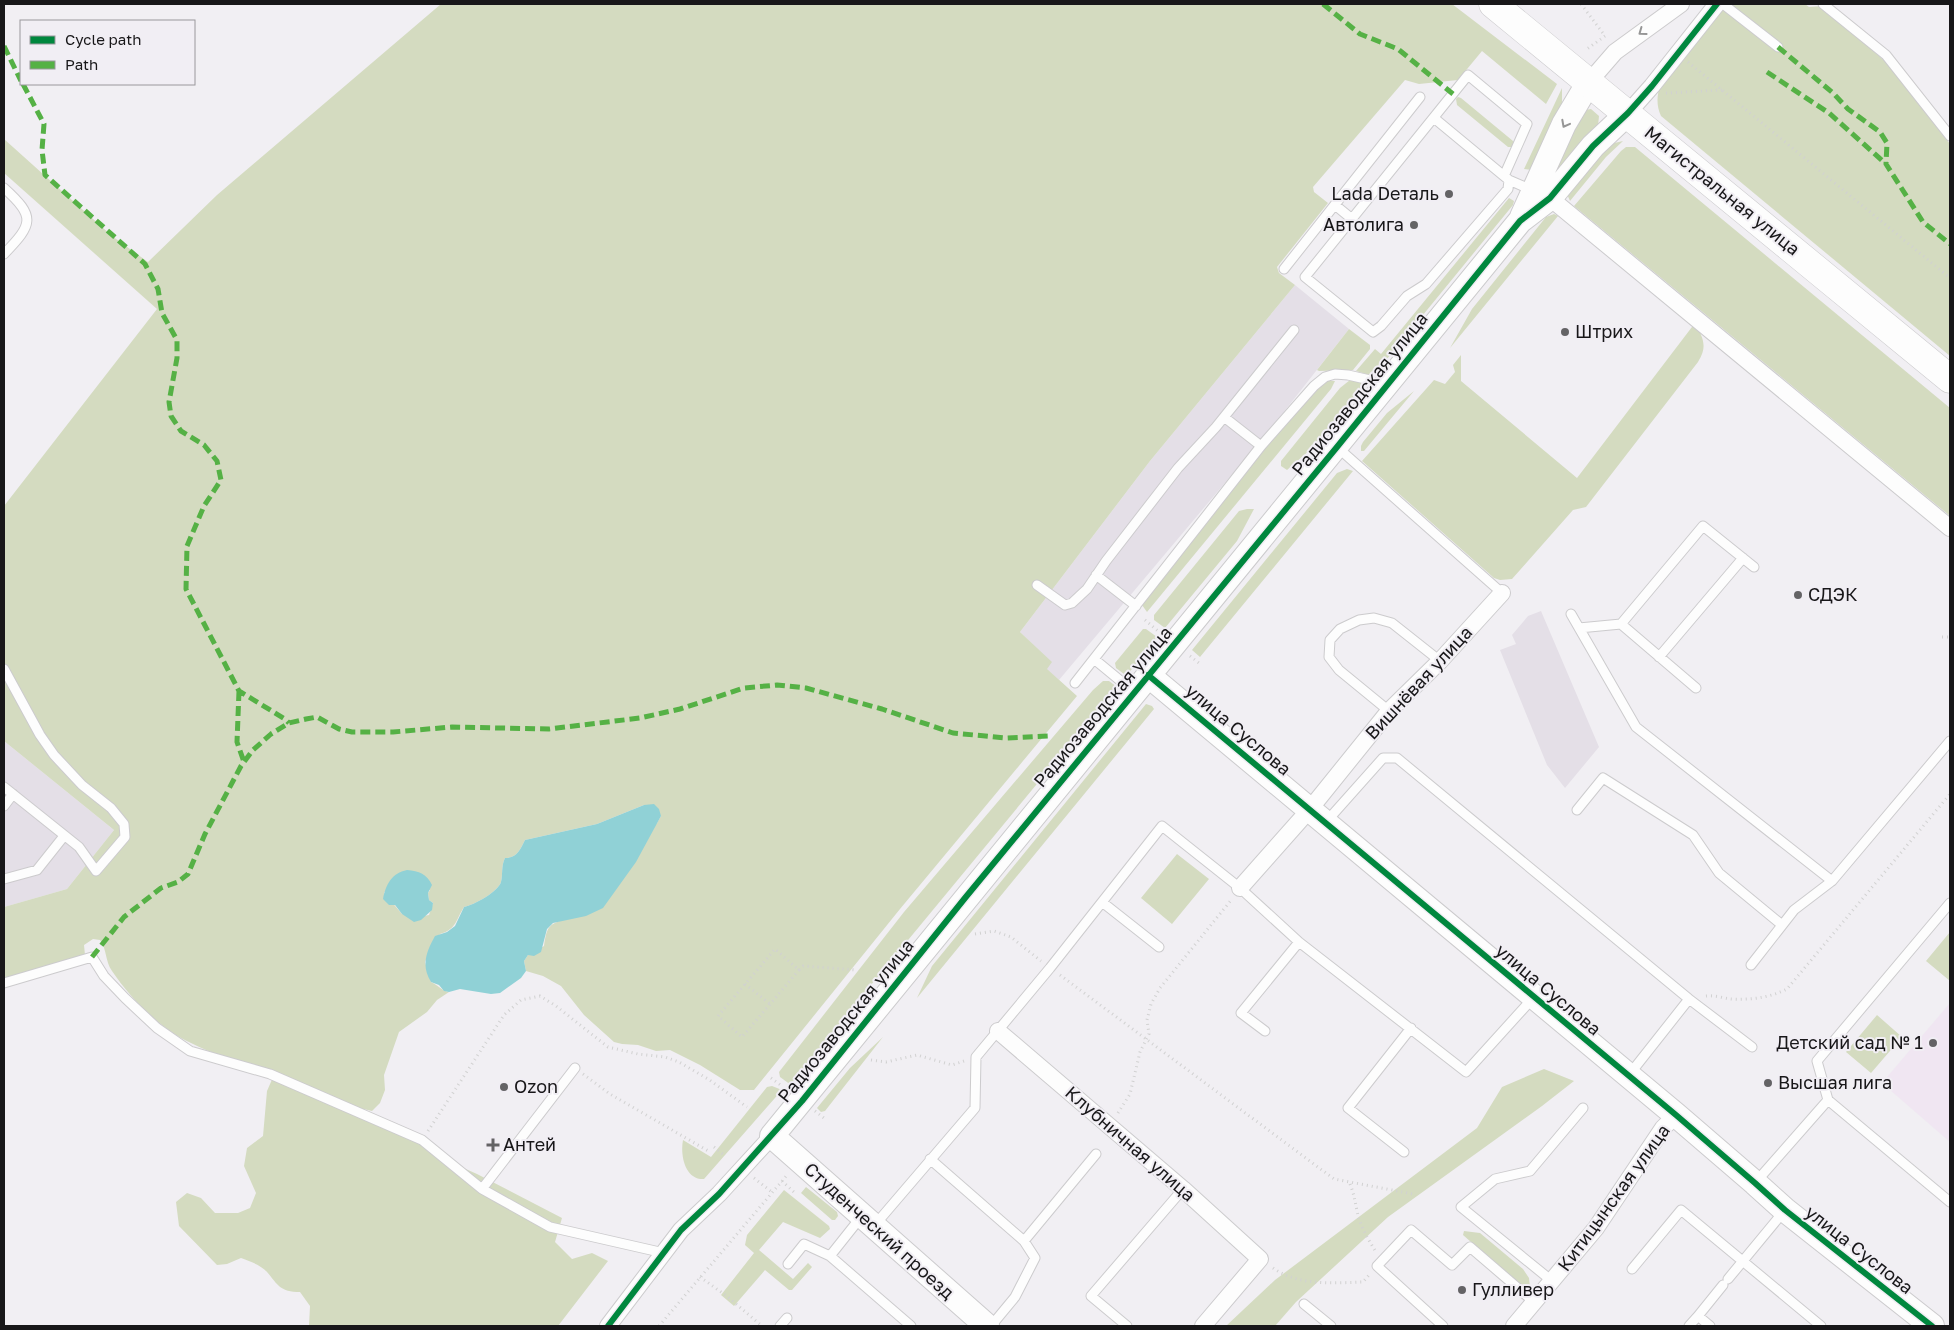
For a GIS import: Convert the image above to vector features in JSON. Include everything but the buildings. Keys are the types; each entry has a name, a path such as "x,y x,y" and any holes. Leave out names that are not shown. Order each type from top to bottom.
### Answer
{"highway":[{"name":"Магистральная улица","path":"1493,4 1950,379"}],"street":[{"path":"1589,82 1614,52 1682,4"},
{"path":"1628,113 1652,86 1717,4"},
{"name":"Радиозаводская улица","path":"1542,194 1564,124 1589,82"},
{"name":"Радиозаводская улица","path":"608,1326 681,1230 719,1194 772,1136 1542,194 1628,113"},
{"path":"1542,194 1950,528"},
{"name":"Вишнёвая улица","path":"1240,888 1318,816 1389,711 1440,662 1502,593"},
{"name":"улица Суслова","path":"1141,684 1318,816 1533,998 1676,1115 1785,1210 1932,1326"},
{"name":"Клубничная улица","path":"998,1031 1183,1190 1260,1259"},
{"name":"Китицынская улица","path":"1514,1326 1596,1228 1663,1128 1676,1115"},
{"name":"Студенческий проезд","path":"772,1136 987,1326"},
{"path":"1203,1326 1260,1259"}],"lane":[{"path":"1723,4 1778,46"},
{"path":"1823,4 1886,55 1950,136"},
{"path":"1468,75 1527,124 1507,178 1508,189 1426,284 1407,296 1381,326 1373,332 1305,277 1434,118 1468,75"},
{"path":"1284,269 1420,97"},
{"path":"1434,118 1507,178 1542,194"},
{"path":"4,188 20,202 28,218 22,235 4,254"},
{"path":"1335,205 1352,219"},
{"path":"1037,584 1065,605 1072,603 1096,575 1178,468 1224,417 1294,330"},
{"path":"1075,683 1261,446 1314,386 1325,377 1335,374 1370,380 1383,390"},
{"path":"1224,417 1261,446"},
{"path":"1337,447 1502,593"},
{"path":"1579,628 1620,624 1703,526 1754,567"},
{"path":"1659,657 1742,558"},
{"path":"1096,575 1136,606"},
{"path":"1571,614 1636,728 1832,881"},
{"path":"1389,711 1339,670 1329,657 1330,640 1340,629 1359,620 1374,618 1392,623 1440,662"},
{"path":"1620,624 1696,688"},
{"path":"1094,659 1141,684"},
{"path":"4,669 40,735 54,755 82,785 111,808 124,824 125,837 96,871 79,847 4,787"},
{"path":"1751,964 1794,910 1832,881 1950,741"},
{"path":"1318,816 1382,758 1397,758 1689,999 1752,1047"},
{"path":"1577,810 1603,778 1693,835 1719,873 1782,925"},
{"path":"4,806 13,794"},
{"path":"830,1256 930,1159 975,1108 976,1057 1050,968 1162,826 1240,888 1300,942 1466,1072 1533,998"},
{"path":"4,879 37,870 64,836"},
{"path":"1102,902 1159,947"},
{"path":"1950,903 1817,1061 1828,1100 1950,1202"},
{"path":"1265,1031 1241,1013 1300,942"},
{"path":"4,983 92,957 104,976 132,1004 158,1028 190,1051 270,1074 422,1140 482,1190 550,1227 664,1253"},
{"path":"1628,1076 1689,999"},
{"path":"1404,1152 1348,1108 1411,1028"},
{"path":"482,1190 575,1068"},
{"path":"1755,1183 1828,1100"},
{"path":"1552,1282 1461,1207 1495,1179 1530,1171 1583,1108"},
{"path":"1024,1241 1096,1154"},
{"path":"930,1159 1024,1241 1036,1258 1015,1297 991,1326"},
{"path":"1127,1326 1091,1296 1183,1190"},
{"path":"1632,1269 1681,1210 1821,1326"},
{"path":"1689,1326 1785,1210"},
{"path":"1444,1326 1378,1266 1411,1230 1452,1265 1470,1247 1534,1302"},
{"path":"788,1264 804,1244 830,1256 911,1326"},
{"path":"1304,1304 1331,1326"},
{"path":"1698,1316 1710,1326"},
{"path":"780,1326 787,1318"}],"path":[{"path":"1582,4 1605,36 1587,49"},
{"path":"1685,60 1950,278"},
{"path":"1658,94 1722,90"},
{"path":"1942,637 1950,637"},
{"path":"1689,999 1710,996 1730,999 1762,998 1787,989 1950,794"},
{"path":"1108,1126 1130,1094 1140,1052 1148,1034 1147,1020 1151,1004 1160,988 1240,888"},
{"path":"975,934 994,931 1011,937 1145,1040 1334,1179 1350,1184 1413,1194"},
{"path":"799,970 775,949 718,1016 742,1037 803,966 856,970"},
{"path":"745,984 770,1004"},
{"path":"870,1060 886,1062 917,1055 952,1065 976,1057"},
{"path":"575,1068 610,1094 710,1152"},
{"path":"771,1078 782,1086"},
{"path":"714,1147 724,1155"},
{"path":"751,1176 773,1193"},
{"path":"659,1326 782,1182 796,1194"},
{"path":"1260,1259 1283,1275 1294,1279 1326,1283 1363,1282 1378,1266 1378,1255 1361,1226 1356,1198 1350,1184"},
{"path":"700,1277 728,1297 762,1326"}],"shaded area":[{"path":"1295,285 1349,329 1272,427 1059,680 1046,669 1051,662 1020,632 1150,461"},
{"path":"1541,611 1599,747 1565,788 1547,765 1500,650 1516,644 1512,635 1528,616"},
{"path":"4,741 114,830 67,889 4,907"},
{"name":"Детский сад № 1","path":"1950,1003 1950,1142 1882,1083"}],"green space":[{"path":"441,4 1452,4 1557,84 1546,104 1482,51 1458,80 1419,84 1405,80 1313,187 1314,192 1328,203 1277,267 1279,273 1295,285 1150,461 1020,632 1052,662 1047,669 1077,696 900,909 754,1090 740,1090 700,1065 670,1050 656,1051 638,1045 614,1042 584,1015 561,986 543,976 526,971 524,961 528,955 544,946 546,934 550,926 569,918 657,823 661,816 644,805 597,824 525,840 515,855 505,858 499,886 485,898 464,907 453,926 440,934 430,949 425,962 431,982 449,992 437,1000 427,1012 399,1032 384,1075 385,1090 380,1103 372,1111 355,1107 393,1122 423,1138 450,1162 562,1218 555,1242 572,1259 592,1253 608,1261 558,1326 309,1326 310,1306 300,1292 284,1289 262,1267 241,1258 227,1264 217,1265 179,1226 176,1202 187,1193 201,1198 215,1213 238,1213 250,1208 256,1193 244,1166 247,1148 263,1136 267,1091 274,1075 271,1071 210,1052 168,1030 137,1002 120,982 108,963 100,940 93,939 84,945 85,955 4,978 4,907 67,889 114,830 4,741 4,506 157,309 4,173 4,139 112,236 148,262 217,195","holes":["386,890 430,890 428,893 429,900 433,903 429,915 424,916 402,914 384,893"]},
{"path":"1722,4 1805,4 1809,7 1822,6 1887,63 1950,144 1950,356 1661,116 1658,108 1660,85"},
{"path":"1562,88 1562,107 1532,170 1524,169"},
{"path":"1458,97 1513,141 1515,143 1513,147 1508,147 1457,105 1456,99"},
{"path":"1591,109 1599,116 1598,126 1546,183 1569,133 1585,110"},
{"path":"1623,141 1606,157 1570,201 1567,194 1606,145"},
{"path":"1626,147 1635,147 1950,408 1950,516 1574,206"},
{"path":"1509,198 1514,201 1513,205 1373,376 1356,371 1375,349 1381,354"},
{"path":"1554,214 1558,216 1450,348 1472,309 1546,217"},
{"path":"1695,323 1704,347 1698,362 1586,507 1573,510 1512,579 1500,580 1494,578 1362,461 1434,380 1445,384 1455,372 1453,365 1461,355 1461,381 1577,478"},
{"path":"1349,329 1370,345 1370,349 1353,370 1317,370"},
{"path":"1350,380 1366,384 1318,443 1287,470 1281,466 1281,461 1340,388"},
{"path":"1328,381 1335,381 1331,389 1147,612 1142,605 1264,448 1318,388"},
{"path":"1414,391 1364,451 1361,451 1363,442 1387,413"},
{"path":"1347,469 1353,471 1200,657 1192,650 1337,473"},
{"path":"1254,509 1237,541 1165,628 1154,620 1154,615 1239,511"},
{"path":"1143,629 1157,637 1128,674 1124,674 1116,668 1115,663"},
{"path":"1103,681 1109,681 1117,687 861,997 791,1085 780,1077 779,1072 904,912 1093,690"},
{"path":"1146,704 1154,709 917,998 932,966"},
{"path":"1177,854 1209,879 1172,924 1141,898"},
{"path":"1950,932 1950,981 1926,961"},
{"path":"1877,1015 1902,1037 1871,1073 1846,1052"},
{"path":"883,1037 825,1111 821,1112 817,1108 850,1068"},
{"path":"1544,1069 1574,1081 1388,1217 1296,1302 1275,1326 1226,1326 1275,1280 1477,1128 1502,1087"},
{"path":"772,1086 782,1090 704,1179 692,1175 685,1166 683,1159 683,1140 711,1157 767,1087"},
{"path":"806,1187 837,1212 838,1216 835,1220 832,1220 801,1193"},
{"path":"784,1190 829,1226 830,1229 820,1238 783,1222 759,1250 793,1279 808,1263 812,1267 792,1290 789,1290 765,1270 734,1306 721,1295 754,1253 745,1245 747,1235"},
{"path":"1464,1231 1480,1233 1523,1269 1529,1278 1530,1287 1525,1289 1463,1235"}],"water":[{"path":"654,804 659,809 661,816 636,862 603,908 586,916 553,923 547,929 541,952 534,956 528,955 524,961 526,971 521,978 500,993 491,994 460,989 449,992 444,991 439,985 431,982 425,965 429,948 435,936 447,932 455,926 464,907 474,904 491,894 499,886 505,858 515,855 525,840 597,824 644,805"},
{"path":"407,870 422,874 428,878 432,885 428,893 429,900 433,903 432,910 421,920 414,922 402,914 395,905 389,905 383,899 391,880 397,874"}],"marked path":[{"path":"1323,4 1360,34 1398,49 1453,94"},
{"path":"4,46 20,79"},
{"path":"1778,47 1833,93 1848,109 1880,132 1887,143 1886,164 1923,222 1950,244"},
{"path":"1767,72 1829,113 1886,164"},
{"path":"24,85 44,124 42,150 45,175 145,264 158,289 162,313 177,340 177,358 169,402 171,416 181,431 204,445 217,461 221,480 204,506 187,546 186,589 239,691 289,723"},
{"path":"92,957 124,917 161,888 178,882 188,874 205,834 241,766 253,750 271,734 289,723 306,719 317,717 339,729 352,732 393,732 452,727 549,729 640,718 680,709 744,688 777,685 806,688 882,709 953,733 1006,738 1048,736"},
{"path":"239,691 237,742 244,762"}],"cycle path":[{"path":"608,1326 681,1230 719,1194 802,1101 965,898 1337,447 1520,221 1550,198 1593,146 1628,113 1652,86 1717,4"},
{"path":"1148,675 1676,1115 1785,1210 1932,1326"}],"place":[{"name":"Lada Dеталь","path":"1449,194"},
{"name":"Автолига","path":"1414,225"},
{"name":"Штрих","path":"1565,332"},
{"name":"СДЭК","path":"1798,595"},
{"name":"Детский сад № 1","path":"1933,1043"},
{"name":"Высшая лига","path":"1768,1083"},
{"name":"Ozon","path":"504,1087"},
{"name":"Антей","path":"493,1145"},
{"name":"Гулливер","path":"1462,1290"}]}
